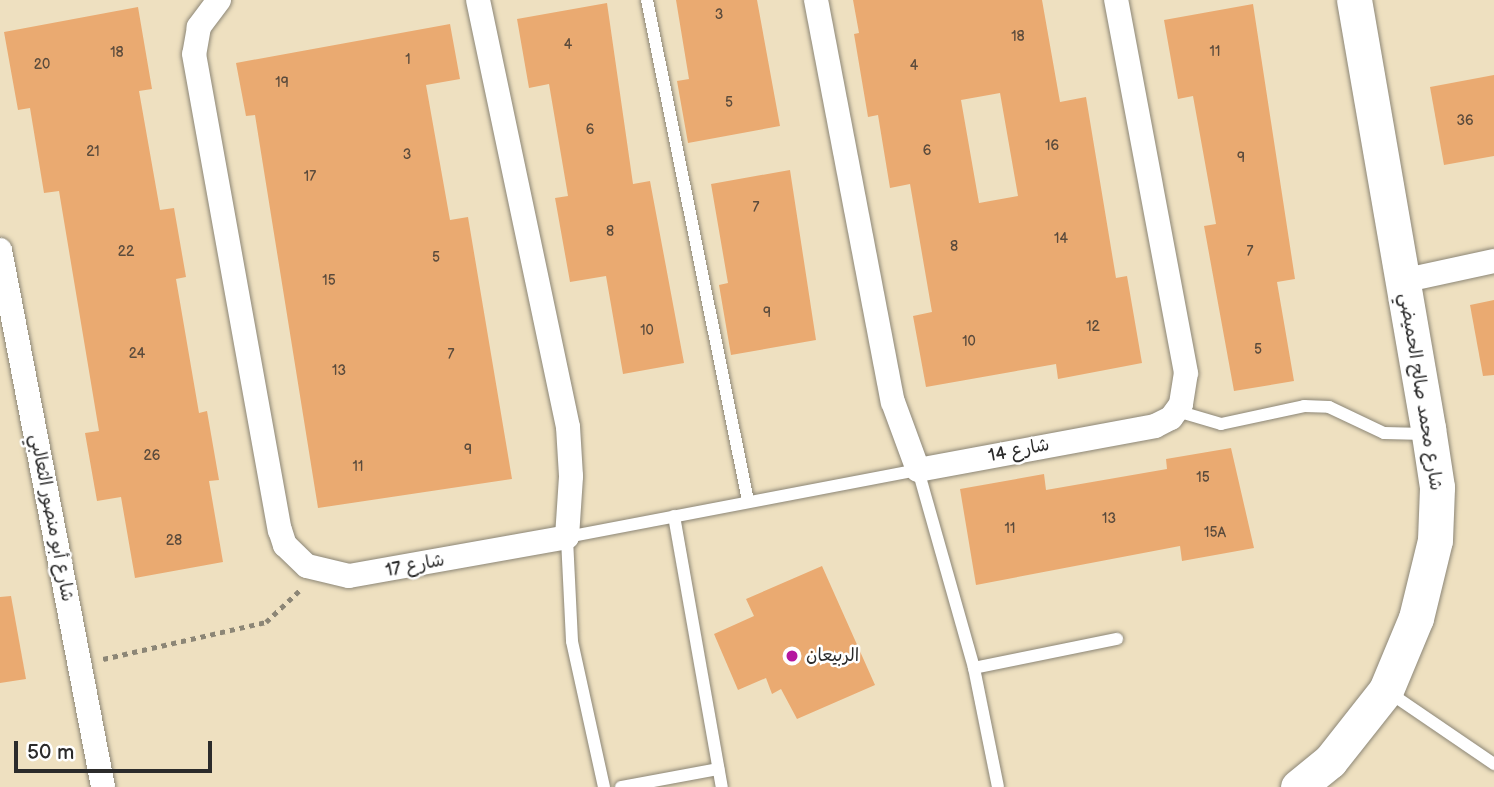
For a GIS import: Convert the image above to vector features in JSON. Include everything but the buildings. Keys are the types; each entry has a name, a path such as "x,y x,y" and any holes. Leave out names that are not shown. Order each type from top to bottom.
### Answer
{"street":[{"path":"219,0 199,27 194,54 280,530 296,558 320,572"},
{"path":"478,0 568,427 572,476 567,537"},
{"path":"816,0 893,402 918,470"},
{"path":"1116,0 1186,373 1177,411"},
{"name":"شارع محمد صالح الحميضي","path":"1298,787 1330,761 1386,690 1429,578 1437,487 1354,0"},
{"name":"شارع أبو منصور الثعالبي","path":"0,250 103,787"},
{"path":"1402,281 1494,261"},
{"name":"شارع 14","path":"918,470 1155,426 1177,411"},
{"name":"شارع 17","path":"320,572 367,575 567,537"}],"lane":[{"path":"647,0 748,501"},
{"path":"1177,411 1221,424 1304,406 1329,407 1384,433 1429,434"},
{"path":"604,787 572,641 567,537 918,470 974,668 998,787"},
{"path":"674,516 722,787"},
{"path":"974,668 1117,639"},
{"path":"1386,690 1494,764"},
{"path":"621,787 718,769"}],"path":[{"path":"79,664 266,622 320,572"}],"place":[{"name":"الربيعان","path":"792,656"}]}
